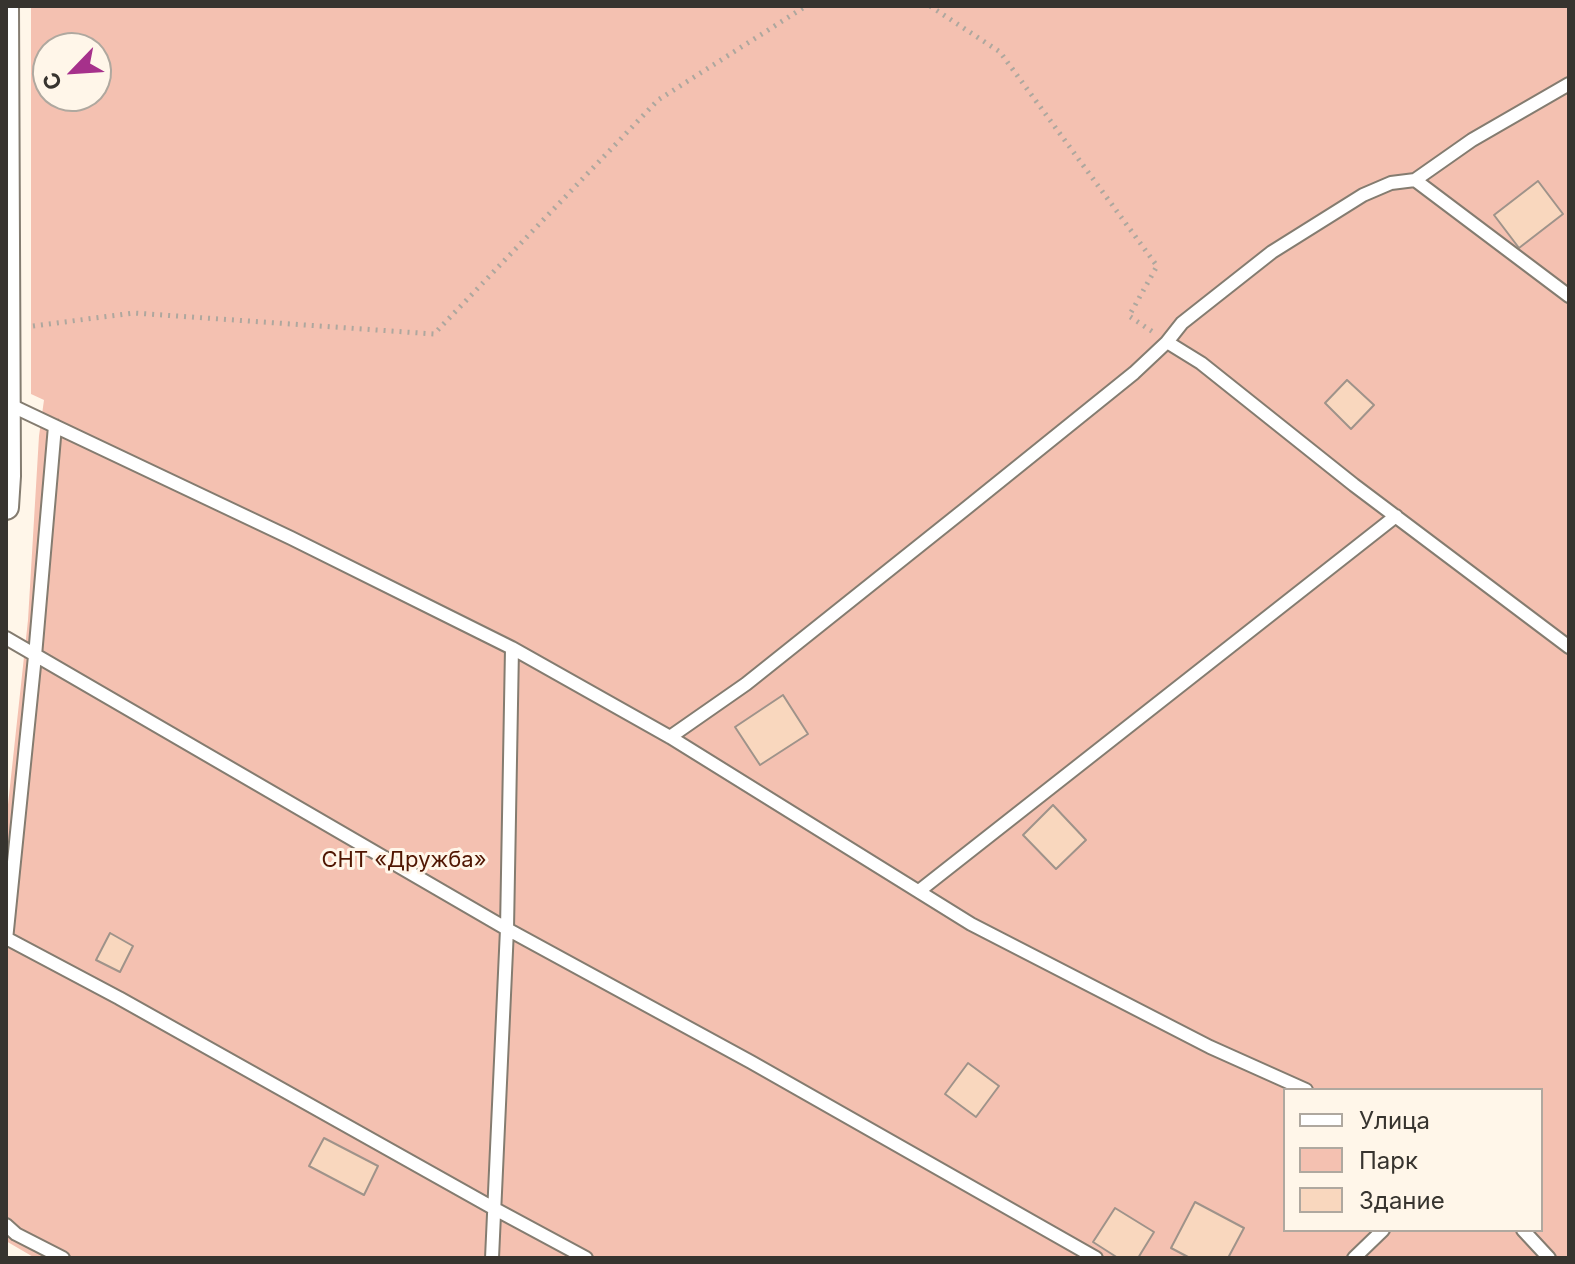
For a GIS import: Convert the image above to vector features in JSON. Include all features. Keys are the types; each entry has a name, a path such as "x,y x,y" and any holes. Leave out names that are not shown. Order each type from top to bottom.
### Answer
{"street":[{"path":"6,6 6,507"}],"lane":[{"path":"670,737 746,684 1134,373 1182,323 1272,252 1363,195 1391,183 1415,180 1472,140 1569,84"},
{"path":"1415,180 1569,296"},
{"path":"1167,342 1201,363 1569,647"},
{"path":"7,404 291,538 512,648 670,737 971,924 1210,1047 1302,1088"},
{"path":"55,426 6,939 119,998 586,1258"},
{"path":"919,891 1396,516"},
{"path":"6,638 507,929 751,1062 1096,1258"},
{"path":"492,1258 507,929 512,648"},
{"path":"6,1225 16,1234 63,1258"},
{"path":"1354,1258 1381,1232"},
{"path":"1525,1232 1549,1258"}],"path":[{"path":"8,330 134,313 434,334 658,100 806,6"},
{"path":"930,6 1000,52 1157,266 1129,316 1167,342"}],"green space":[{"name":"СНТ «Дружба»","path":"31,6 1569,6 1569,1258 35,1258 6,1241 6,823 28,620 44,400 31,394"}],"building":[{"path":"1538,181 1563,214 1519,248 1494,215"},
{"path":"1347,380 1374,405 1351,429 1325,403"},
{"path":"783,695 808,734 760,765 735,727"},
{"path":"1053,805 1086,840 1056,869 1023,835"},
{"path":"110,933 133,946 120,972 96,960"},
{"path":"968,1063 999,1086 976,1117 945,1094"},
{"path":"324,1138 378,1166 364,1195 309,1166"},
{"path":"1195,1202 1244,1228 1228,1258 1190,1258 1171,1248"},
{"path":"1115,1208 1154,1232 1138,1258 1118,1258 1093,1242"}]}
